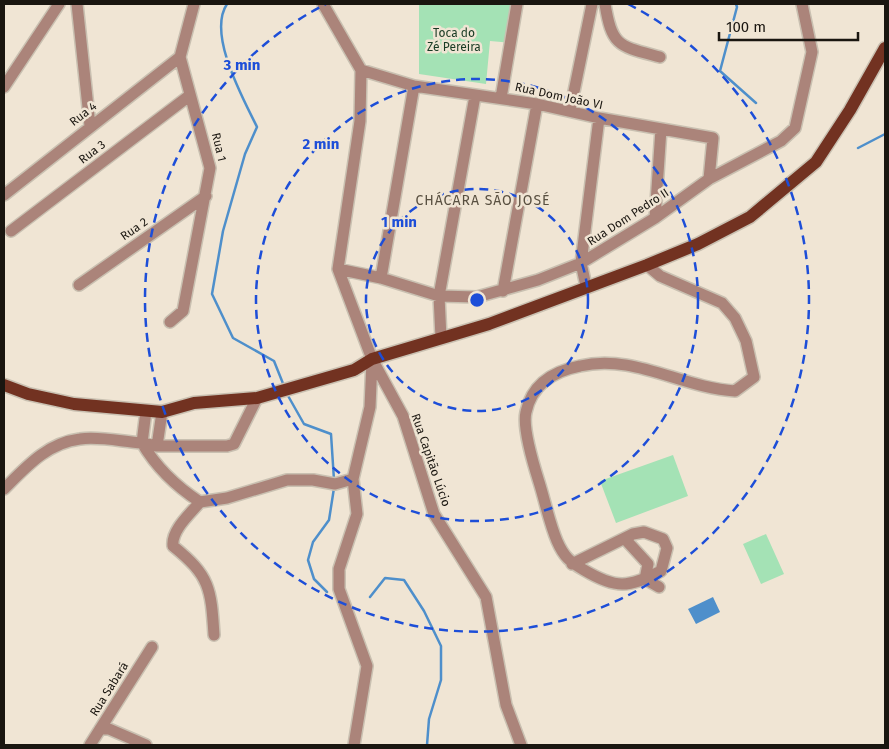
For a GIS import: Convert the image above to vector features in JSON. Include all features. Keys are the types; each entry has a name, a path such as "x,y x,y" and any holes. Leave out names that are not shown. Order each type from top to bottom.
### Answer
{"main road":[{"path":"4,385 28,394 74,404 162,412 194,404 257,398 354,370 372,359 489,324 586,286 647,265 698,244 750,217 816,162 850,110 885,48"}],"street":[{"path":"4,87 59,4"},
{"path":"77,4 90,126"},
{"name":"Rua 1","path":"170,322 184,311 210,168 180,57 194,4"},
{"path":"323,4 361,70 360,121 338,269"},
{"path":"501,98 516,4"},
{"path":"570,111 592,4"},
{"path":"606,4 610,30 618,41 636,50 660,57"},
{"name":"Rua Dom Pedro II","path":"338,269 381,278 439,296 477,297 503,291 581,263 655,218 709,180 782,141 795,128 812,52 802,4"},
{"name":"Rua 4","path":"4,195 180,57"},
{"name":"Rua Dom João VI","path":"361,70 414,86 537,104 599,118 713,138 709,180"},
{"path":"381,278 414,86"},
{"name":"Rua 3","path":"11,231 189,96"},
{"path":"441,338 439,296 475,96"},
{"path":"503,291 537,104"},
{"path":"586,286 581,263 599,118"},
{"path":"655,218 661,129"},
{"name":"Rua 2","path":"79,285 206,196"},
{"path":"572,564 644,532 663,539 668,548 661,571 645,579 616,585 599,580 572,564 557,541 530,452 526,412 538,386 554,374 580,365 604,363 625,363 694,385 722,390 735,391 754,377 746,341 735,318 722,303 660,276 647,265"},
{"name":"Rua Capitão Lúcio","path":"338,269 372,359 402,416 434,514 486,597 506,705 521,745"},
{"path":"354,745 367,666 339,589 338,569 357,514 353,479 370,407 372,359"},
{"path":"4,489 44,451 81,438 157,446 227,446 234,444 257,398"},
{"path":"146,410 142,443 150,457 183,490 200,502"},
{"path":"157,446 162,412"},
{"path":"214,635 212,612 204,578 196,565 173,546 175,533 200,502 227,498 287,480 313,480 335,484 353,479"},
{"path":"625,539 648,564 645,579"},
{"path":"645,579 659,587"},
{"name":"Rua Sabará","path":"90,745 152,647"},
{"path":"100,729 109,729 146,745"}],"green space":[{"name":"Toca do Zé Pereira","path":"520,4 512,43 490,41 486,84 419,74 419,5"},
{"path":"673,455 688,496 616,523 600,481"},
{"path":"766,534 784,574 761,584 743,544"}],"water":[{"path":"713,597 720,612 696,624 688,609"}],"waterway":[{"path":"227,4 222,17 221,32 224,48 236,83 257,127 245,154 223,231 212,294 233,338 274,361 284,386"},
{"path":"736,4 737,7 720,71 756,103"},
{"path":"858,148 885,134"},
{"path":"287,394 304,424 331,434 334,480"},
{"path":"327,592 314,579 308,560 313,542 329,520 334,488"},
{"path":"370,597 385,578 404,580 424,611 441,646 441,680 429,719 427,745"}],"district":[{"name":"CHÁCARA SÃO JOSÉ","path":"483,200"}]}
